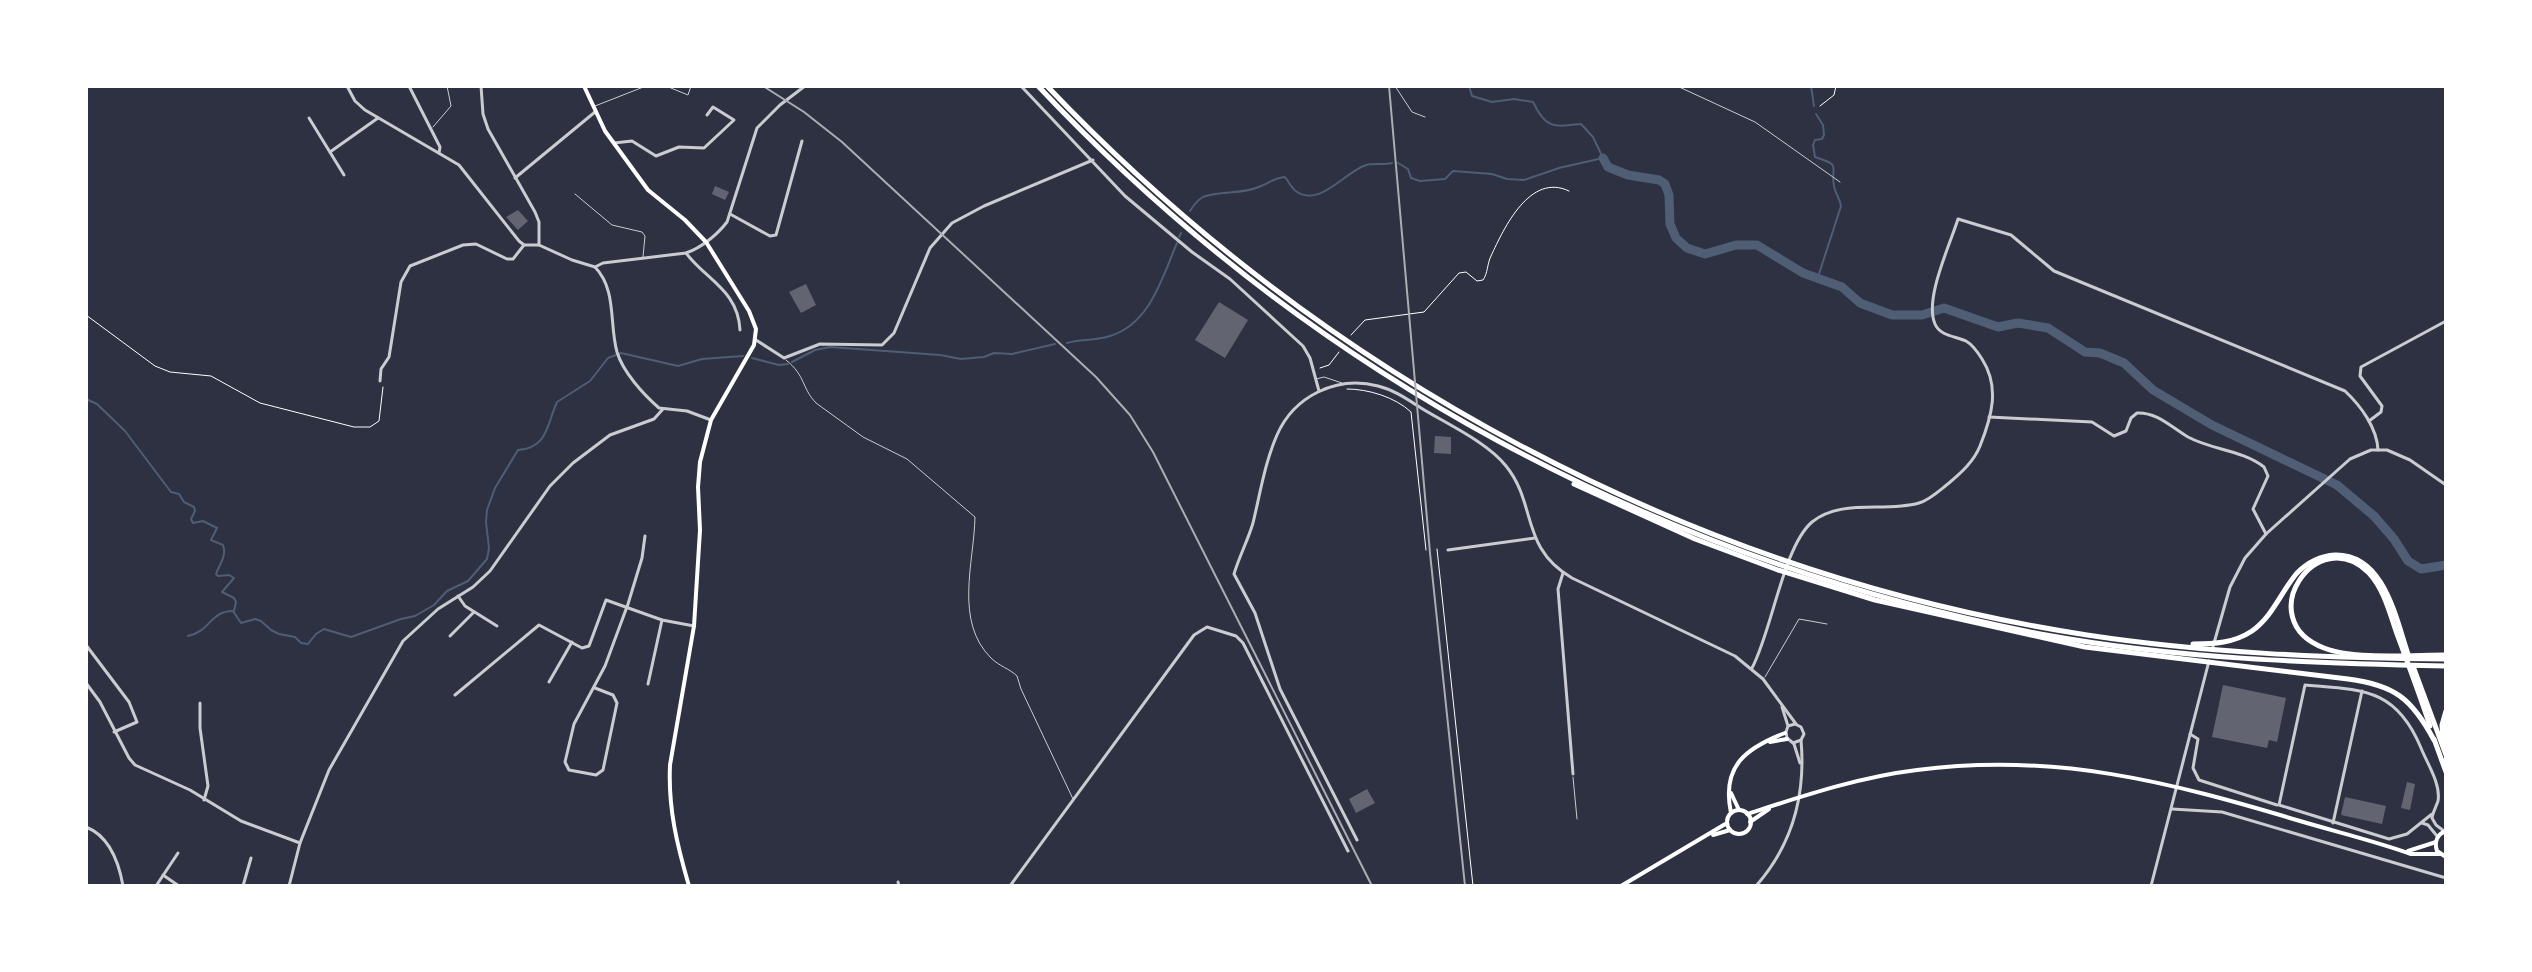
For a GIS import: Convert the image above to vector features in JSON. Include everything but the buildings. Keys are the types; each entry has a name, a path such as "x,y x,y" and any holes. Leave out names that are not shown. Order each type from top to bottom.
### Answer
{"highway":[{"path":"1038,86 1153,199 1273,298 1402,386 1598,497 1695,539 1778,570 1875,600 2085,647 2380,685 2410,703 2434,740"},
{"path":"1047,86 1157,194 1216,244 1288,300 1406,381 1554,464 1711,533 1857,583 2034,625 2169,645 2354,658 2446,657"},
{"path":"1528,458 1606,496 1770,562 1875,595 1972,619 2103,644 2197,655 2314,663 2446,666"},
{"path":"2169,645 2218,643 2246,634 2267,617 2302,569 2314,560 2335,555 2356,559 2375,574 2387,595 2416,681 2446,754"},
{"path":"2402,642 2377,585 2360,566 2342,560 2328,560 2310,568 2298,580 2291,600 2294,619 2303,634 2318,646 2342,653 2446,657"},
{"path":"2416,681 2446,772"},
{"path":"2446,711 2442,728 2446,754"}],"main road":[{"path":"584,86 614,143 652,195 685,220 706,242 753,319 756,340 711,420 699,473 700,530 694,626 669,784 670,809 689,886"},
{"path":"1621,886 1727,823 1731,813 1730,777 1739,760 1747,752 1786,736"},
{"path":"1730,791 1739,810 1747,814 1835,786 1891,773 1974,765 2056,766 2103,771 2181,787 2417,855 2440,854 2446,857"},
{"path":"1727,823 1736,834 1744,832 1750,822 1771,808"},
{"path":"1731,813 1739,810"},
{"path":"1747,814 1750,822"},
{"path":"1707,836 1730,830"},
{"path":"2403,851 2414,850 2436,840 2445,831"},
{"path":"2436,840 2440,854"}],"street":[{"path":"347,86 360,105 378,118 450,158 467,174 524,245 539,245 595,267 610,295 617,351 626,370 663,409 687,411 711,420"},
{"path":"409,86 440,147 439,153"},
{"path":"481,86 483,114 539,222 539,245"},
{"path":"595,267 603,263 686,253 706,242 721,229 730,214 757,128 805,86"},
{"path":"1021,86 1125,196 1226,276 1301,343 1309,354 1319,391"},
{"path":"614,143 632,141 656,156 679,147 704,148 734,120 713,107 707,115"},
{"path":"515,178 594,109"},
{"path":"309,118 344,175"},
{"path":"330,152 378,118"},
{"path":"730,214 770,236 776,235 802,141"},
{"path":"756,340 784,358 820,344 876,346 886,342 894,333 930,248 952,223 1093,160"},
{"path":"1752,668 1794,549 1809,525 1832,512 1913,504 1930,497 1962,472 1980,448 1989,417 1993,384 1987,366 1973,347 1940,332 1933,318 1932,304 1958,219 2011,235 2054,271 2345,391 2376,436 2378,450"},
{"path":"380,381 381,369 389,357 401,282 410,266 463,245 476,244 513,259 524,245"},
{"path":"686,253 725,292 736,311 740,330"},
{"path":"2368,422 2381,412 2382,406 2360,376 2361,367 2446,321"},
{"path":"1357,840 1280,689 1256,616 1234,574 1252,527 1277,435 1295,408 1319,391 1372,384 1394,392 1491,451 1504,463 1514,478 1535,538 1546,557 1563,573 1727,651 1763,679 1796,724 1804,730 1799,808 1782,850 1756,886"},
{"path":"289,886 300,843 329,770 400,646 438,609 473,587 495,566 548,488 573,463 610,435 654,419 663,409"},
{"path":"1989,417 2092,422 2116,436 2126,431 2132,416 2144,413 2161,419 2192,439 2266,468 2268,476 2253,507 2266,534"},
{"path":"2151,886 2217,630 2237,571 2266,534 2357,456 2378,450 2402,456 2446,485"},
{"path":"595,688 613,695 617,703 604,768 598,775 569,770 564,763 574,724 595,688 627,607 642,558 645,536"},
{"path":"1448,550 1535,538"},
{"path":"1563,573 1559,598 1573,774"},
{"path":"458,596 465,606 497,626"},
{"path":"455,695 537,626 545,626 582,648 589,646 606,600 662,620 694,626"},
{"path":"450,636 474,612"},
{"path":"648,684 662,620"},
{"path":"1010,886 1194,635 1210,627 1236,636 1243,643 1348,851"},
{"path":"549,682 572,642"},
{"path":"86,645 129,702 137,722 114,732"},
{"path":"86,683 135,765 190,790 241,821 300,843"},
{"path":"2190,734 2198,739 2193,768 2199,780 2333,823 2389,839 2402,836 2422,823 2432,814 2438,799 2437,787 2413,730 2392,704 2362,691 2305,685 2279,805"},
{"path":"2333,823 2362,691"},
{"path":"200,703 208,786 204,800"},
{"path":"1781,703 1788,726 1786,736 1793,743 1802,767"},
{"path":"1788,726 1796,724"},
{"path":"1793,743 1801,740"},
{"path":"2171,809 2222,812 2446,878"},
{"path":"2432,814 2434,823 2445,831"},
{"path":"2422,823 2430,827 2436,840"},
{"path":"86,827 98,832 105,841 119,867 123,886"},
{"path":"156,886 178,853"},
{"path":"243,886 251,858"},
{"path":"163,875 179,886"}],"lane":[{"path":"431,129 450,109 452,102 447,86"},
{"path":"594,109 646,86"},
{"path":"666,86 688,95 691,86"},
{"path":"1395,86 1410,111 1425,117"},
{"path":"1677,86 1755,122 1839,181"},
{"path":"575,194 607,222 642,232 645,236 643,259"},
{"path":"784,358 799,371 809,396 816,403 863,437 907,459 975,517 968,599 973,630 990,658 1017,676 1073,799"},
{"path":"1315,379 1323,377 1344,387"},
{"path":"1763,679 1799,619 1827,624"},
{"path":"1573,774 1577,819"}],"path":[{"path":"1820,106 1834,95 1836,86"},
{"path":"1355,329 1367,319 1422,313 1462,272 1477,281 1483,280 1492,253 1526,198 1552,186 1569,191"},
{"path":"86,315 155,366 170,372 211,376 260,403 354,427 370,427 379,421 383,384 380,381"},
{"path":"1313,369 1329,365 1334,360"},
{"path":"1344,387 1365,390 1411,412 1426,550"},
{"path":"1437,549 1473,886"}],"waterway":[{"path":"1398,163 1408,169 1411,178 1420,181 1445,179 1453,171 1524,180 1603,158 1593,137 1581,124 1551,124 1542,117 1533,102 1514,99 1492,102 1472,96 1469,86"},
{"path":"1811,86 1814,106"},
{"path":"1816,114 1823,125 1824,135 1822,139 1815,140 1815,157 1834,167 1833,179 1841,206 1818,277"},
{"path":"1603,158 1608,167 1665,184 1669,195 1670,224 1676,238 1687,248 1705,254 1736,245 1757,245 1803,273 1842,287 1860,303 1892,315 1922,315 1944,308 1998,327 2018,323 2048,328 2085,352 2100,353 2124,363 2153,390 2212,425 2337,485 2374,516 2408,561 2421,569 2446,565"},
{"path":"1190,211 1203,197 1247,191 1285,177 1297,192 1315,195 1366,165 1392,163"},
{"path":"1179,237 1181,233"},
{"path":"1067,343 1110,336 1135,321 1153,298 1177,243"},
{"path":"792,362 815,350 830,347 961,359 994,353 1012,354 1055,344"},
{"path":"188,636 202,630 220,614 233,611 241,623 255,619 279,634 308,644 324,629 351,637 415,616 434,605 447,591 468,581 487,559 487,510 495,488 518,450 541,440 557,402 590,381 608,358 621,353 678,366 702,359 743,356"},
{"path":"752,358 779,365 788,364"},
{"path":"86,399 97,404 125,431 171,492 179,494 184,502 194,507 193,523 203,521 217,528 211,540 223,545 224,553 216,574 234,578 222,592 234,598 234,611"}],"railway":[{"path":"763,86 804,112 842,142 1096,377 1130,415 1153,452 1372,886"},
{"path":"1389,86 1430,553 1465,886"}]}
